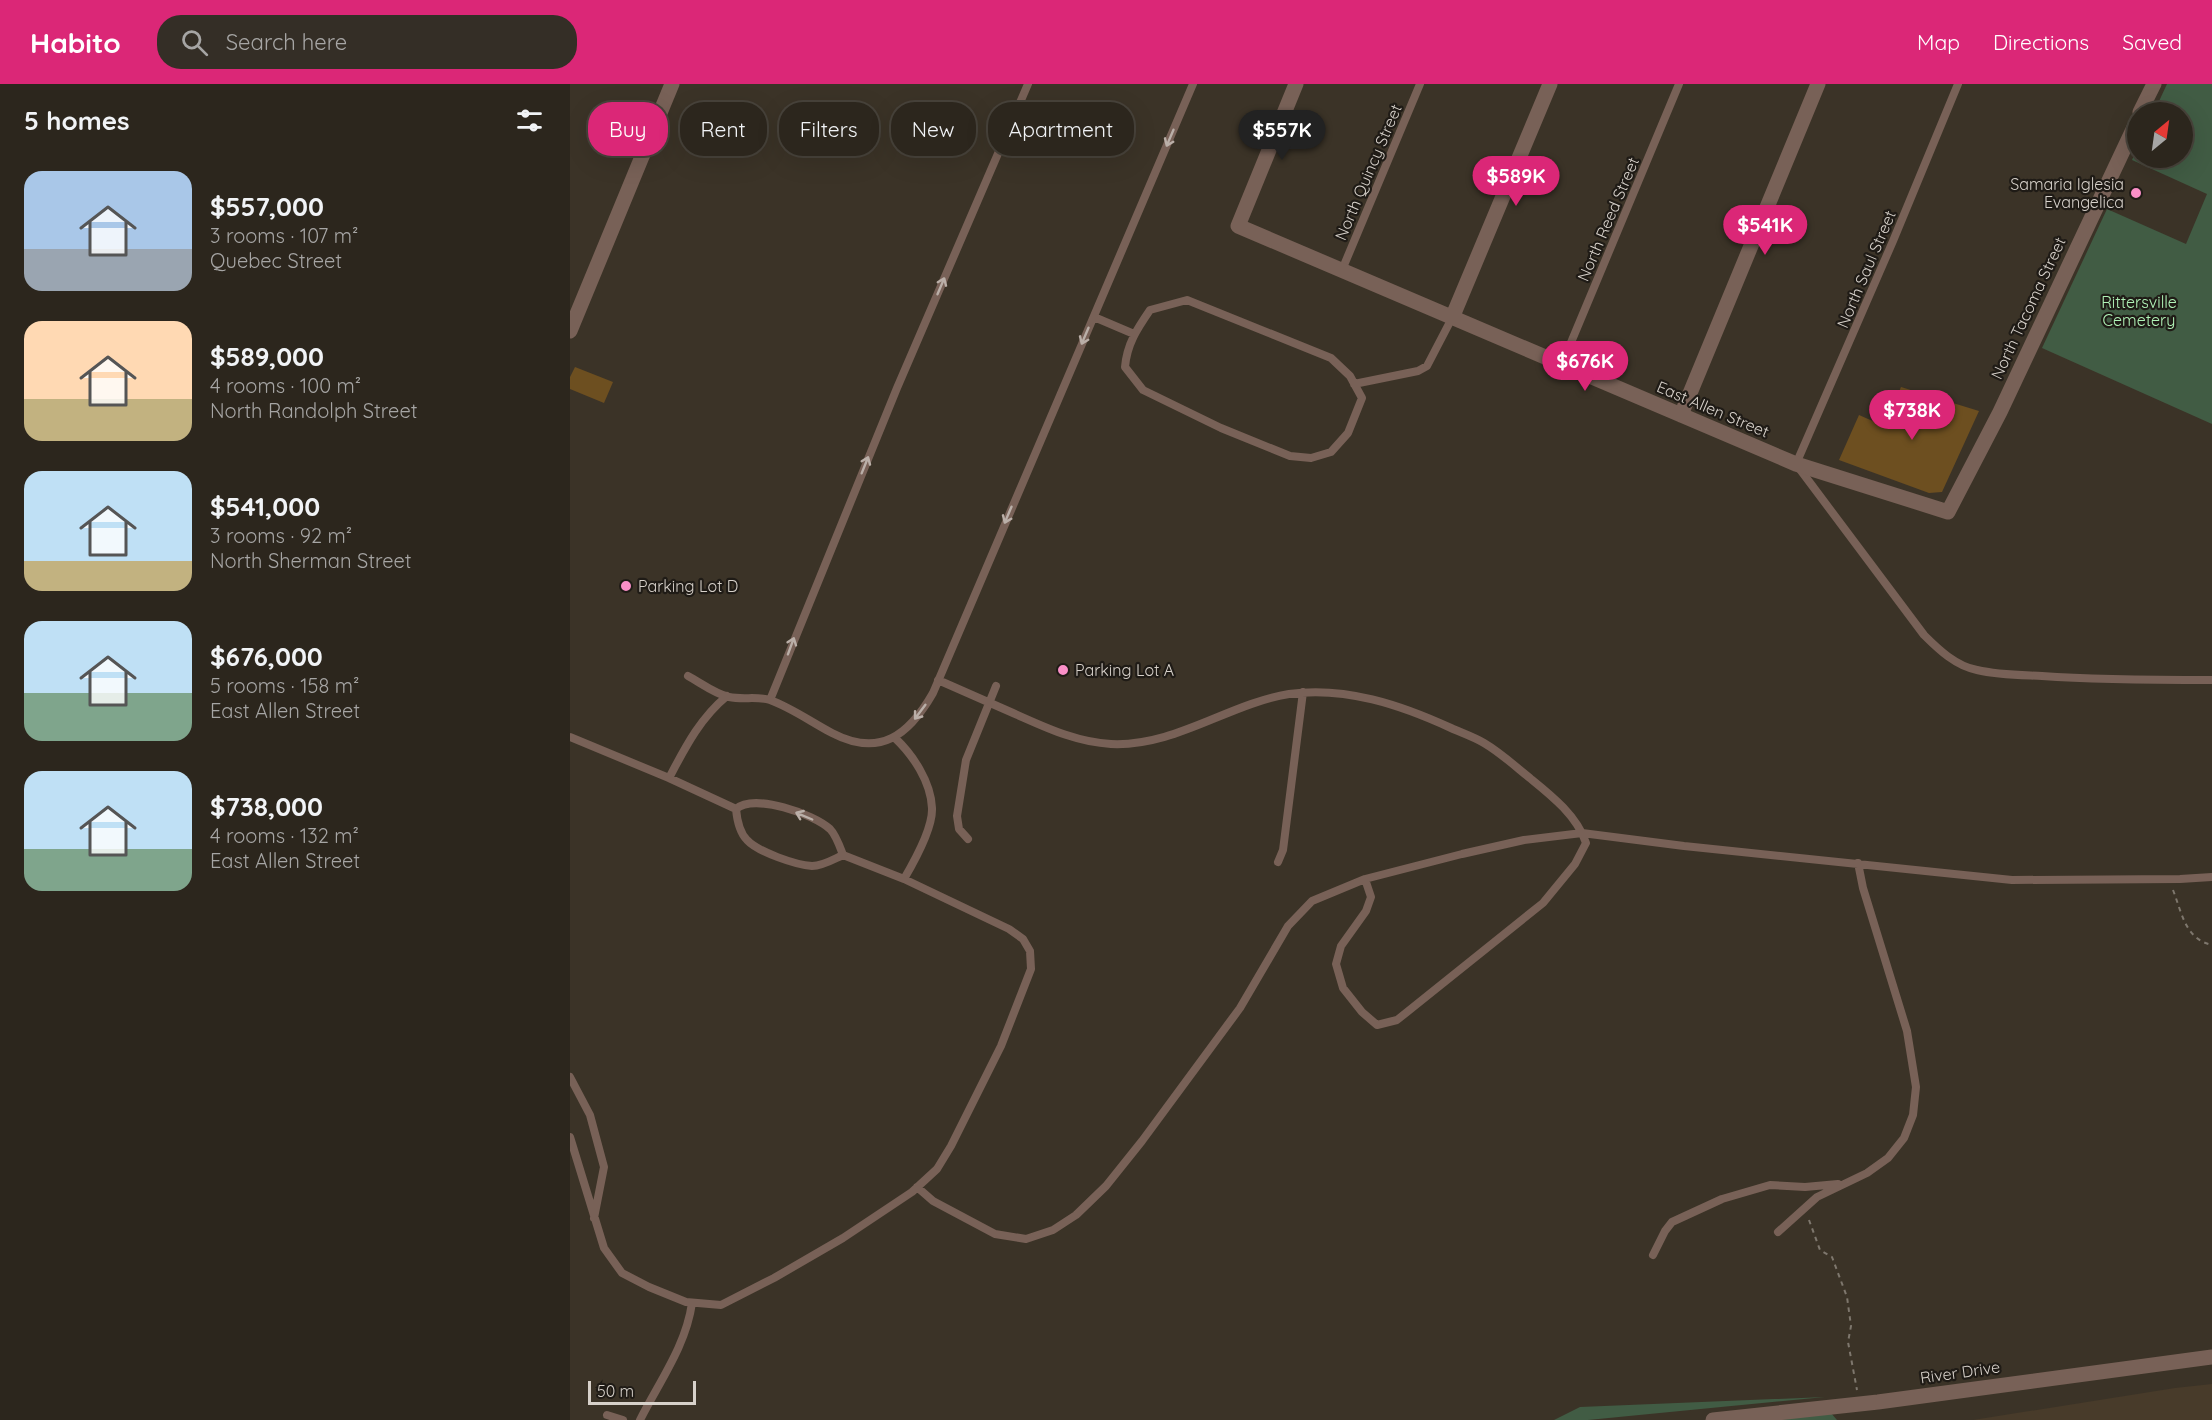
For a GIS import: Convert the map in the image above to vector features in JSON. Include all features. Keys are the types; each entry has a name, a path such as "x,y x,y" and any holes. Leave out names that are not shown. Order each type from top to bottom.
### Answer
{"street":[{"path":"570,331 574,309 672,84"},
{"name":"East Allen Street","path":"1296,84 1238,226 1796,464 1948,512"},
{"path":"1452,318 1550,84"},
{"path":"1681,415 1818,84"},
{"path":"2145,102 2154,84"},
{"name":"North Tacoma Street","path":"1948,512 2000,412 2127,142"},
{"name":"River Drive","path":"1713,1420 1860,1404 2212,1356"}],"lane":[{"path":"770,700 897,388 1028,84"},
{"path":"688,676 727,696 770,700 846,739 865,743 895,738 923,710 938,680 1193,84"},
{"name":"North Quincy Street","path":"1342,270 1420,84"},
{"name":"North Reed Street","path":"1562,364 1679,84"},
{"name":"North Saul Street","path":"1796,464 1893,242 1958,84"},
{"path":"1187,300 1331,358 1350,376 1362,398 1348,433 1331,452 1311,458 1290,456 1221,428 1143,390 1125,367 1126,350 1134,334 1150,310 1187,300"},
{"path":"1094,317 1134,334"},
{"path":"1354,384 1418,371 1427,366 1452,318"},
{"path":"1796,464 1924,635 1955,661 1976,670 2004,674 2104,680 2212,681"},
{"path":"938,680 1070,737 1099,743 1128,744 1167,737 1264,700 1304,692 1335,692 1384,703 1420,713 1485,743 1557,800 1582,833 1586,843 1575,864 1543,903 1397,1020 1377,1025 1362,1012 1343,988 1336,964 1341,946 1366,911 1371,897 1365,879"},
{"path":"968,839 959,829 957,816 966,760 996,686"},
{"path":"1278,862 1283,850 1304,692"},
{"path":"669,778 698,727 716,705 727,696"},
{"path":"570,737 736,809"},
{"path":"895,738 915,761 924,779 932,809 925,836 904,879"},
{"path":"736,809 742,804 754,802 780,806 807,816 831,830 843,855"},
{"path":"570,1137 604,1248 622,1273 686,1302 721,1305 774,1278 843,1238 917,1187 937,1169 951,1146 1001,1046 1030,969 1030,951 1023,939 1009,929 904,879 843,855 814,866 790,861 766,852 747,841 741,831 736,809"},
{"path":"917,1187 933,1201 995,1234 1026,1239 1053,1230 1076,1215 1106,1186 1203,1061 1240,1008 1288,926 1312,901 1365,879 1462,854 1524,840 1582,833 1684,846 2012,880 2212,877"},
{"path":"1778,1232 1817,1197 1867,1173 1888,1158 1904,1138 1913,1115 1916,1087 1907,1031 1863,888 1858,863"},
{"path":"570,1077 590,1114 604,1167 594,1219"},
{"path":"1653,1255 1672,1222 1722,1199 1770,1185 1842,1184"},
{"path":"640,1420 667,1372 689,1323 692,1303"},
{"path":"607,1414 623,1420"}],"path":[{"path":"2168,879 2187,929 2194,938 2212,945"},
{"path":"1805,1207 1814,1237 1820,1250 1832,1257 1846,1296 1851,1326 1848,1342 1860,1404"}],"shaded area":[{"path":"2212,1384 2212,1420 1973,1420 2175,1388"}],"green space":[{"name":"Rittersville Cemetery","path":"2167,84 2212,84 2212,424 2042,348 2107,209 2186,244 2207,194 2150,168 2193,168 2193,102 2159,102"},
{"path":"1825,1397 1588,1420 1554,1420 1580,1407"},
{"path":"1831,1413 1837,1420 1767,1420"}],"building":[{"path":"575,367 613,382 604,403 570,389 570,377"},
{"path":"1901,387 1979,411 1942,492 1929,493 1839,460 1859,415 1884,426"}],"place":[{"name":"Samaria Iglesia Evangelica","path":"2136,193"},
{"name":"Parking Lot D","path":"626,586"},
{"name":"Parking Lot A","path":"1063,670"}]}
